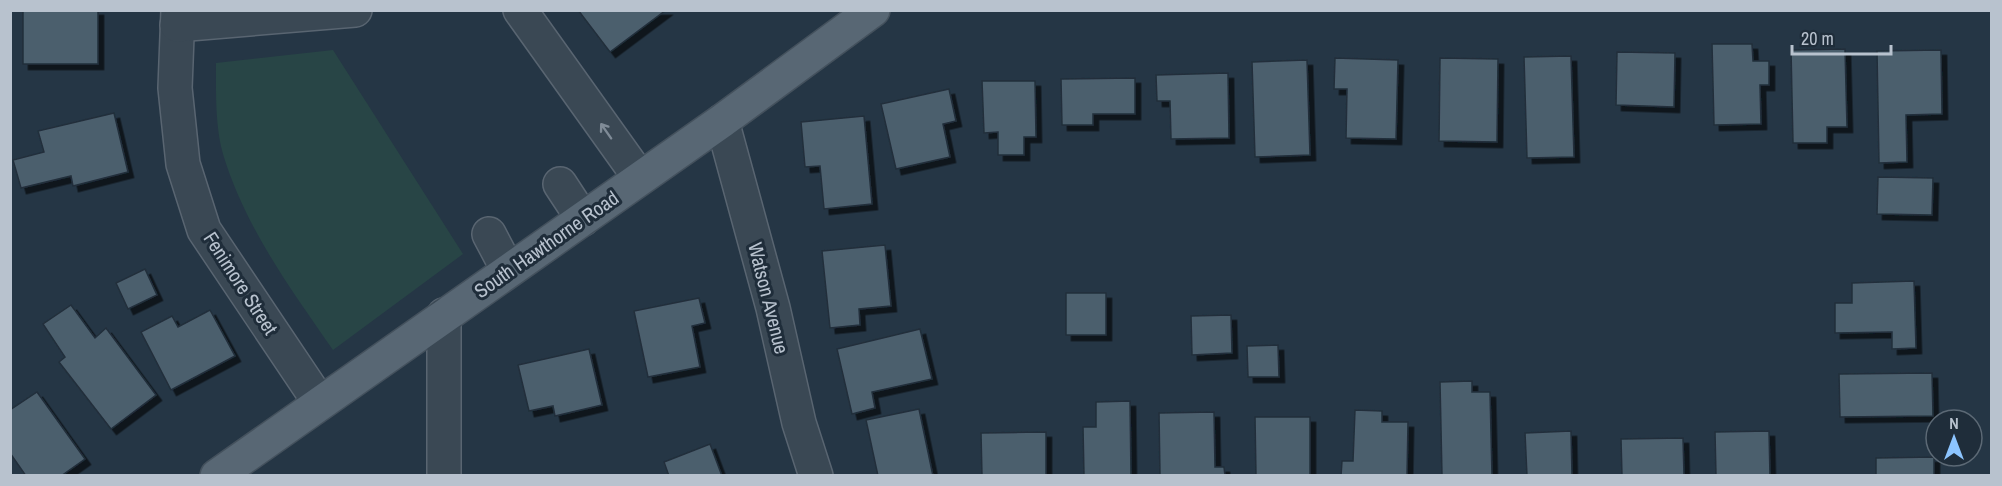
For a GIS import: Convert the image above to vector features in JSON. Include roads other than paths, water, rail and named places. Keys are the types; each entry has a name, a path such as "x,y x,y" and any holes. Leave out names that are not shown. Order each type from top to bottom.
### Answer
{"main road":[{"name":"South Hawthorne Road","path":"217,476 722,121 873,10"}],"street":[{"path":"177,18 355,10"},
{"path":"520,10 543,26 640,178"},
{"name":"Fenimore Street","path":"177,18 175,88 183,164 204,230 320,403"},
{"name":"Watson Avenue","path":"722,121 773,308 799,423 816,476"},
{"path":"560,184 583,219"},
{"path":"489,234 508,270"},
{"path":"444,315 444,476"}]}
